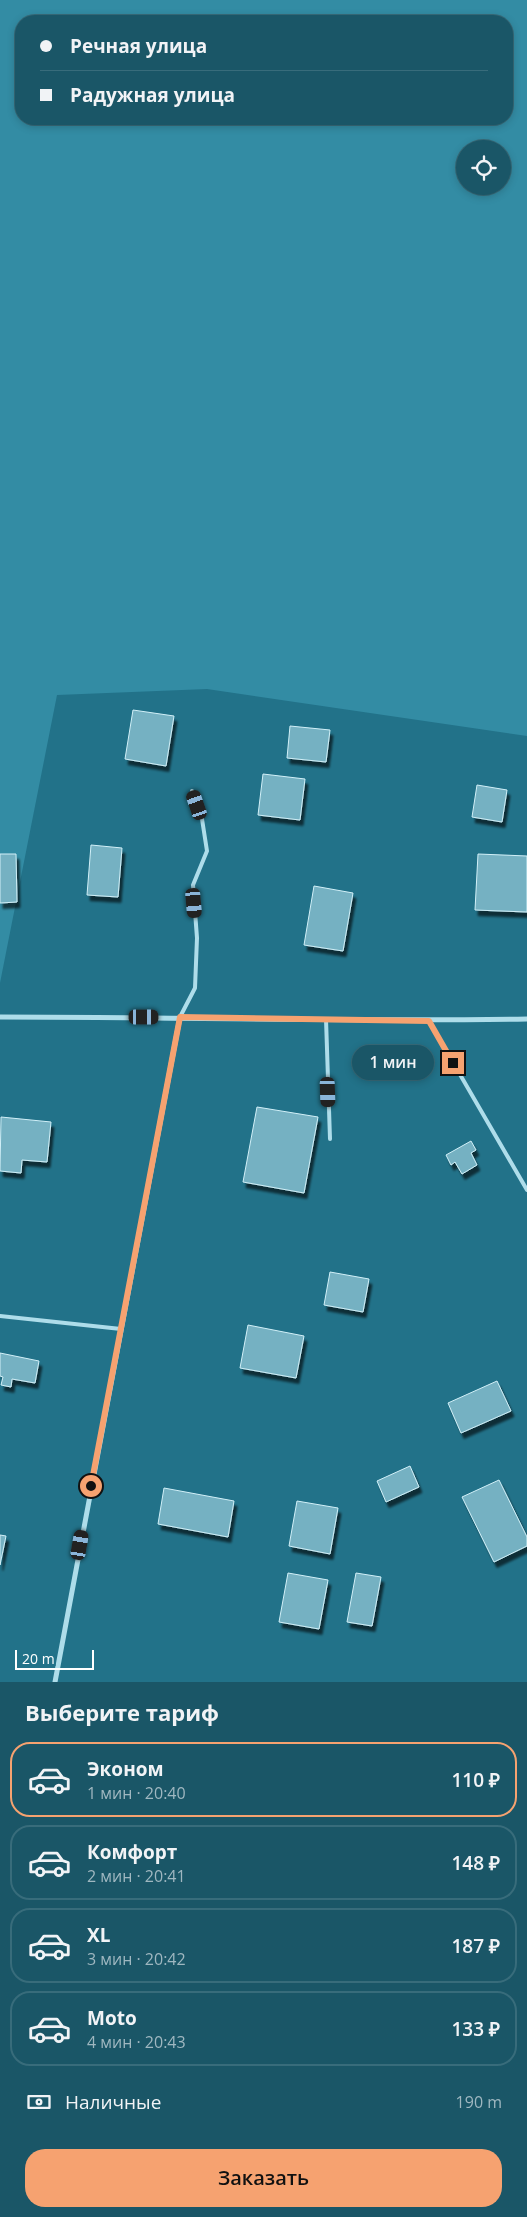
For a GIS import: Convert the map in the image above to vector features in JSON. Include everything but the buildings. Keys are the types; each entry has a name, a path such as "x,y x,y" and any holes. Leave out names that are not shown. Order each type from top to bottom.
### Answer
{"street":[{"path":"0,1017 180,1017 429,1021 527,1019"},
{"path":"54,1682 180,1017"}],"lane":[{"path":"180,1017 195,988 197,938 193,885 207,851 202,819 192,791"},
{"path":"326,1019 330,1139"},
{"path":"429,1021 527,1190"},
{"path":"0,1316 121,1329"}],"shaded area":[{"path":"0,0 527,0 527,736 207,689 57,695 0,983"}],"route":[{"path":"91,1486 180,1017 429,1021 453,1063"}]}
